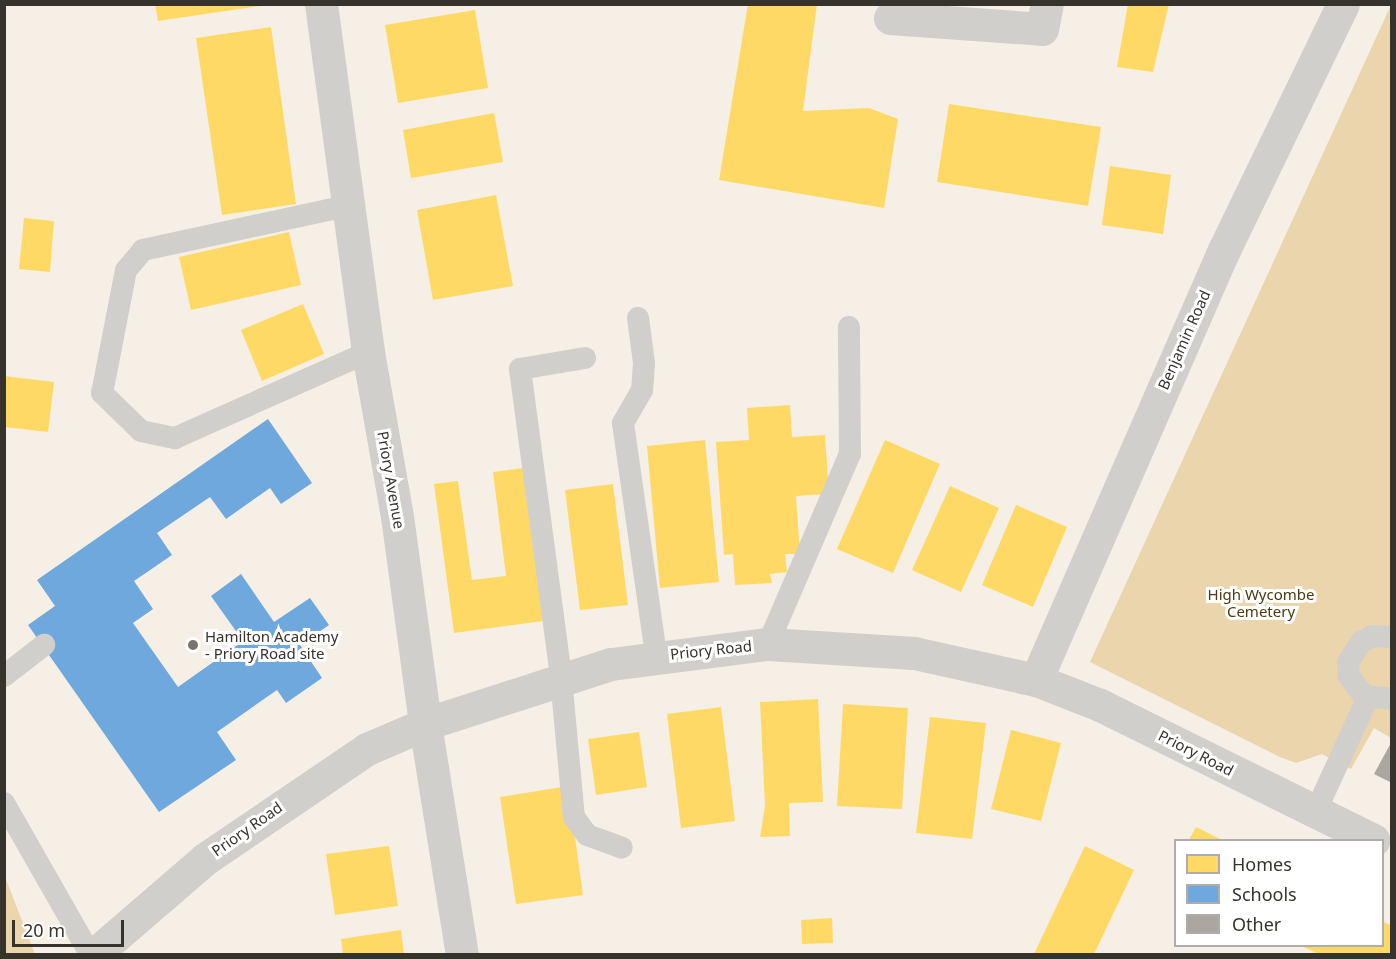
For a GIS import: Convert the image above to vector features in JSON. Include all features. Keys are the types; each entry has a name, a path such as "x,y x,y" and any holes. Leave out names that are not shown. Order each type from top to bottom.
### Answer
{"street":[{"name":"Priory Avenue","path":"321,4 351,205 368,352 397,516 425,724 462,954"},
{"path":"883,11 1042,29 1047,4"},
{"name":"Benjamin Road","path":"1036,680 1224,250 1343,4"},
{"name":"Priory Road","path":"95,954 161,895 274,809 367,749 425,724 561,678 656,656 768,644 914,653 1036,680 1109,710 1371,839"}],"lane":[{"path":"351,205 143,250 126,270 102,393 141,431 175,438 368,352"},
{"path":"638,318 644,363 642,390 623,423 656,656"},
{"path":"768,644 850,454 849,327"},
{"path":"585,358 520,369 561,678 574,817 587,835 622,848"},
{"path":"1392,637 1373,636 1352,651 1349,676 1354,687 1368,698 1392,699"},
{"path":"4,676 44,645"},
{"path":"1315,813 1368,698"},
{"path":"4,803 90,954"}],"green space":[{"name":"High Wycombe Cemetery","path":"1391,5 1391,738 1374,728 1351,769 1322,754 1296,763 1280,757 1090,662"},
{"path":"5,877 35,954 5,954"}],"building: Homes":[{"path":"155,4 260,4 260,6 158,21"},
{"path":"748,4 817,4 803,111 869,108 898,119 884,208 719,180"},
{"path":"1128,4 1169,4 1153,72 1117,67"},
{"path":"475,10 488,88 398,103 385,25"},
{"path":"271,27 296,204 222,215 196,38"},
{"path":"949,104 1101,127 1088,206 937,182"},
{"path":"494,113 503,162 411,178 403,130"},
{"path":"1110,166 1171,175 1163,234 1102,225"},
{"path":"496,195 513,286 433,300 417,210"},
{"path":"24,218 54,221 50,272 19,269"},
{"path":"289,232 301,285 191,310 179,257"},
{"path":"303,304 324,354 262,381 241,330"},
{"path":"4,376 54,382 48,432 4,427"},
{"path":"790,405 792,437 825,435 829,494 796,496 800,554 785,554 787,572 770,574 772,583 735,585 733,554 724,555 716,442 749,440 747,408"},
{"path":"705,440 719,582 660,588 647,446"},
{"path":"885,440 940,464 893,573 837,549"},
{"path":"523,468 543,621 454,633 434,484 458,481 472,580 506,576 493,472"},
{"path":"613,484 628,605 580,610 565,490"},
{"path":"950,486 999,508 961,592 912,570"},
{"path":"1016,505 1067,527 1033,607 982,585"},
{"path":"818,699 823,802 789,803 790,836 760,837 765,806 760,702"},
{"path":"843,704 908,708 902,809 837,806"},
{"path":"721,707 735,821 681,828 667,714"},
{"path":"930,717 986,723 972,839 916,833"},
{"path":"1011,730 1061,743 1041,821 991,809"},
{"path":"639,732 647,787 596,795 588,739"},
{"path":"568,786 583,895 516,904 500,797"},
{"path":"1196,827 1220,839 1190,839"},
{"path":"389,846 398,906 335,915 326,854"},
{"path":"1085,846 1134,870 1094,954 1034,954"},
{"path":"832,918 833,943 802,944 801,920"},
{"path":"1384,922 1392,926 1392,954 1319,954 1303,947 1384,947"},
{"path":"401,930 404,954 343,954 341,939"}],"building: Schools":[{"path":"268,419 312,483 281,504 270,488 226,519 210,497 157,533 172,555 134,581 153,609 133,623 178,687 243,641 211,596 241,574 274,622 310,598 329,625 300,645 322,678 286,703 277,690 217,732 236,760 159,812 28,625 55,606 37,580"}],"building: Other":[{"path":"1392,741 1392,783 1374,774"}],"place":[{"name":"Hamilton Academy - Priory Road site","path":"193,645"}]}
